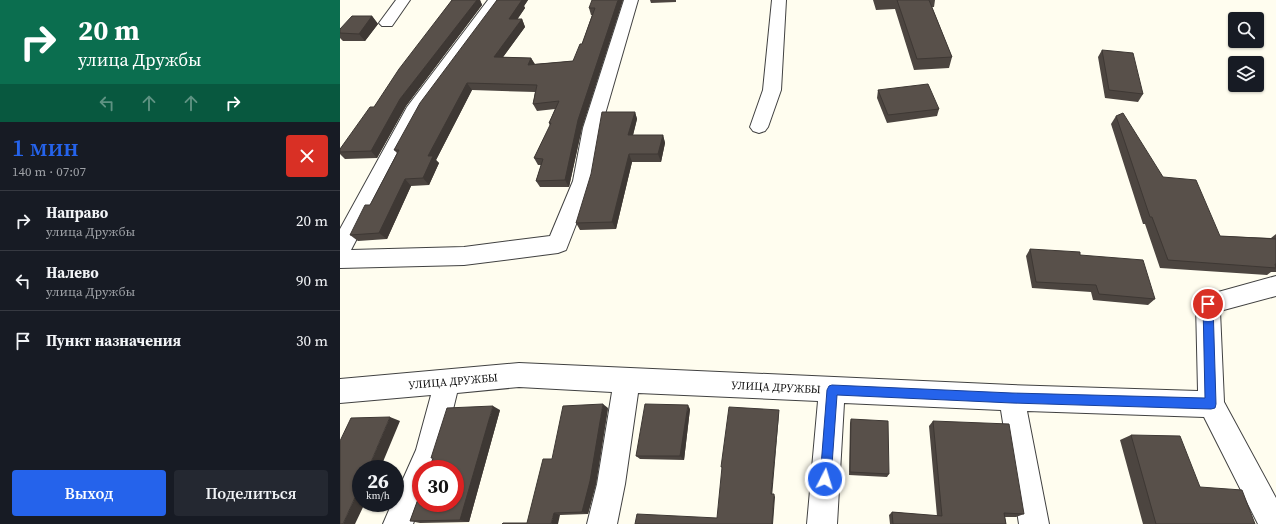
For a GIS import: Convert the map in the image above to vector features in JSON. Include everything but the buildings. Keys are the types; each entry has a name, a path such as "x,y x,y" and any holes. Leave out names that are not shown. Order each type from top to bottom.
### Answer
{"street":[{"path":"387,23 403,0"},
{"path":"340,248 416,107 496,0"},
{"path":"340,258 464,256 558,244 583,181 592,128 630,0"},
{"path":"759,127 772,90 779,0"},
{"path":"1274,524 1211,404 1208,304 1276,286"},
{"name":"УЛИЦА ДРУЖБЫ","path":"340,391 519,375 1012,398 1211,404"},
{"path":"602,524 627,380"},
{"path":"398,524 429,451 447,382"},
{"path":"822,524 832,390"},
{"path":"1012,398 1034,524"}],"route":[{"path":"825,479 832,390 1012,398 1211,404 1208,304"}]}
